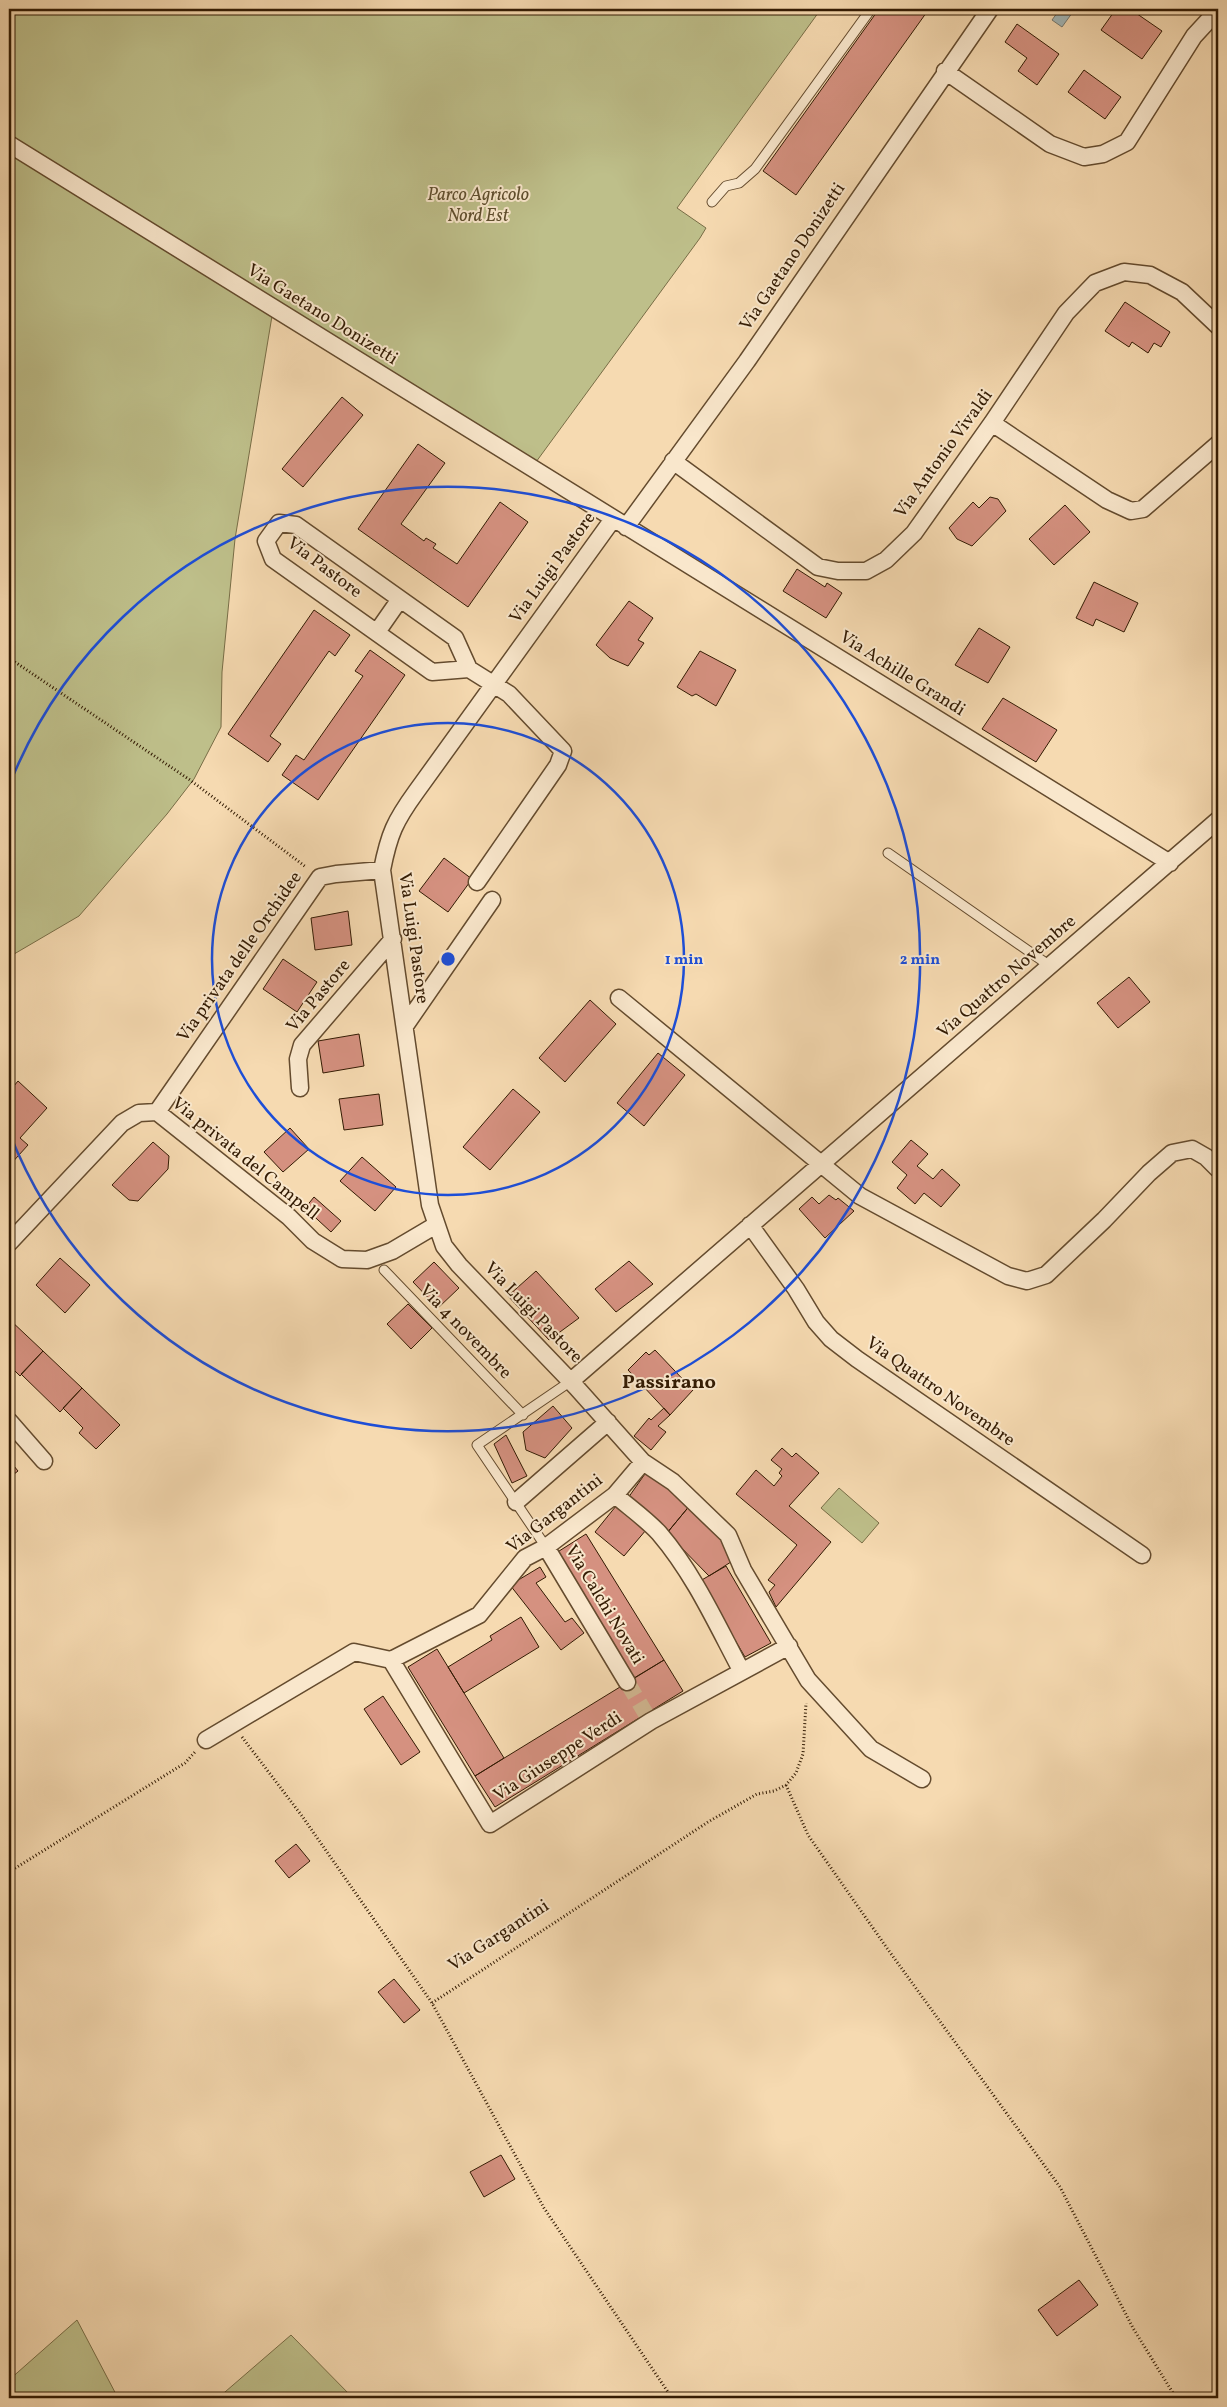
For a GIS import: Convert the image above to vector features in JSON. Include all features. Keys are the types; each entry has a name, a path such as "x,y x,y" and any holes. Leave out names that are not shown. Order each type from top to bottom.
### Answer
{"street":[{"name":"Via Gaetano Donizetti","path":"9,144 620,523 673,462 747,361 945,71 990,9"},
{"path":"945,71 1050,144 1084,157 1103,154 1128,142 1194,36 1218,10"},
{"name":"Via Antonio Vivaldi","path":"673,462 818,567 838,571 866,571 886,560 914,533 1066,314 1095,284 1124,272 1150,275 1182,292 1218,326"},
{"path":"992,423 1107,500 1131,511 1143,508 1218,444"},
{"name":"Via Pastore","path":"279,523 296,525 400,598 454,638 469,669 432,672 273,559 266,540 279,523"},
{"name":"Via Luigi Pastore","path":"571,1381 459,1265 444,1246 436,1225 430,1205 382,870 389,837 401,814 494,684 620,523"},
{"name":"Via Achille Grandi","path":"620,523 1170,862"},
{"path":"377,632 400,598"},
{"path":"469,669 508,694 563,751 558,765 477,882"},
{"name":"Via Quattro Novembre","path":"571,1381 1218,820"},
{"name":"Via privata delle Orchidee","path":"157,1112 320,878 336,874 382,870"},
{"path":"405,1026 492,900"},
{"name":"Via Pastore","path":"300,1088 298,1059 302,1045 393,939"},
{"path":"619,998 860,1196 1008,1276 1027,1282 1046,1275 1104,1220 1149,1173 1172,1154 1192,1149 1206,1157 1218,1169"},
{"name":"Via privata del Campell","path":"9,1243 122,1123 139,1113 157,1112 289,1217 314,1241 342,1259 367,1260 392,1251 436,1225"},
{"name":"Via Quattro Novembre","path":"750,1226 796,1290 816,1322 831,1339 857,1360 1142,1555"},
{"path":"571,1381 643,1462 673,1482 728,1535 743,1570 808,1680 871,1749 922,1779"},
{"path":"9,1421 44,1461"},
{"path":"516,1502 608,1422"},
{"name":"Via Gargantini","path":"391,1660 479,1615 525,1558 546,1547 615,1495 643,1462"},
{"path":"615,1495 657,1531 679,1558 691,1576 741,1670"},
{"name":"Via Calchi Novati","path":"546,1547 627,1682"},
{"name":"Via Giuseppe Verdi","path":"391,1660 490,1824 649,1717 789,1646"},
{"path":"206,1740 233,1726 354,1652 391,1660"}],"lane":[{"path":"712,202 726,186 739,183 755,169 871,9"},
{"path":"888,853 1050,966"},
{"name":"Via 4 novembre","path":"384,1270 523,1415"},
{"name":"Via Quattro Novembre","path":"523,1415 571,1381"},
{"name":"Via Calchi Novati","path":"523,1415 477,1445 546,1547"}],"path":[{"path":"9,658 190,780 320,878"},
{"path":"808,1680 803,1754 796,1773 786,1785 808,1835 889,1951 1060,2187 1133,2328 1176,2398"},
{"path":"233,1726 302,1816 432,2004 544,2208 672,2398"},
{"path":"9,1872 184,1762 206,1740"},
{"name":"Via Gargantini","path":"432,2004 708,1822 757,1794 774,1791 786,1785"}],"green space":[{"name":"Parco Agricolo Nord Est","path":"9,9 821,9 677,208 706,228 700,238 536,462 273,310 235,539 222,672 221,727 194,779 167,814 79,916 9,957"},
{"path":"839,1488 879,1523 862,1543 821,1508"},
{"path":"77,2320 118,2398 9,2398 9,2380"},
{"path":"291,2335 353,2398 218,2398"}],"shaded area":[{"path":"1060,9 1075,9 1062,27 1052,20"}],"building":[{"path":"879,9 929,9 796,195 763,171"},
{"path":"1116,9 1130,9 1162,31 1142,59 1101,30"},
{"path":"1017,24 1059,54 1037,85 1018,71 1027,58 1005,42"},
{"path":"1084,70 1121,97 1105,119 1068,92"},
{"path":"1125,302 1170,332 1161,347 1154,343 1148,353 1132,342 1129,347 1105,331"},
{"path":"342,397 363,415 303,487 282,469"},
{"path":"418,444 445,463 401,524 424,541 426,538 436,544 433,548 457,564 500,502 528,522 468,607 358,529"},
{"path":"990,497 998,499 1006,511 972,546 957,539 949,528 973,502 979,508"},
{"path":"1065,505 1090,532 1054,565 1029,539"},
{"path":"797,569 825,587 827,583 842,593 826,618 783,591"},
{"path":"1094,582 1138,603 1124,632 1096,619 1093,626 1076,618"},
{"path":"629,601 653,618 638,640 644,643 628,666 610,658 596,645"},
{"path":"314,610 350,635 335,656 329,651 270,736 281,744 268,762 228,734"},
{"path":"979,628 1010,647 988,683 955,665"},
{"path":"370,650 405,675 318,800 282,775 296,755 304,760 363,676 355,671"},
{"path":"700,651 736,670 716,706 696,694 692,696 677,687"},
{"path":"1003,698 1057,730 1036,762 982,729"},
{"path":"444,858 472,879 448,912 419,891"},
{"path":"348,911 352,945 315,950 311,918"},
{"path":"283,959 317,982 297,1012 263,989"},
{"path":"1129,977 1150,1002 1118,1028 1097,1003"},
{"path":"590,1000 616,1024 565,1082 539,1058"},
{"path":"359,1034 364,1066 323,1073 318,1041"},
{"path":"658,1053 685,1075 644,1126 617,1103"},
{"path":"18,1081 47,1108 20,1138 28,1145 9,1166 9,1092"},
{"path":"513,1089 540,1112 490,1170 463,1147"},
{"path":"379,1094 383,1125 344,1130 339,1099"},
{"path":"290,1128 309,1149 283,1172 264,1152"},
{"path":"911,1140 928,1154 917,1166 933,1179 942,1169 960,1185 941,1207 924,1193 915,1204 897,1188 907,1175 892,1162"},
{"path":"153,1142 169,1156 168,1169 138,1201 129,1200 112,1185"},
{"path":"362,1157 396,1187 375,1211 340,1181"},
{"path":"829,1195 836,1200 838,1198 854,1211 825,1238 799,1209 812,1197 819,1204"},
{"path":"314,1197 341,1221 331,1232 305,1208"},
{"path":"60,1258 90,1285 65,1313 36,1285"},
{"path":"629,1261 653,1284 616,1312 595,1289"},
{"path":"434,1262 459,1288 438,1308 413,1282"},
{"path":"536,1271 579,1318 549,1340 508,1296"},
{"path":"408,1304 432,1328 411,1349 387,1324"},
{"path":"9,1319 43,1351 20,1376 9,1365"},
{"path":"655,1350 693,1390 670,1415 628,1370 646,1352 649,1355"},
{"path":"43,1351 82,1388 60,1412 21,1374"},
{"path":"82,1388 120,1425 96,1449 79,1433 83,1428 63,1408"},
{"path":"553,1406 572,1428 545,1458 526,1450 523,1432"},
{"path":"664,1408 670,1415 658,1426 666,1432 651,1450 634,1436 649,1418 651,1420"},
{"path":"506,1435 527,1476 512,1483 494,1444"},
{"path":"782,1448 792,1457 796,1453 819,1473 789,1506 831,1542 776,1607 769,1592 775,1585 768,1580 797,1545 736,1494 756,1470 774,1486 782,1476 779,1473 782,1469 771,1460"},
{"path":"9,1460 18,1471 9,1478"},
{"path":"647,1471 691,1504 667,1533 628,1498"},
{"path":"691,1504 724,1540 734,1560 709,1576 667,1533"},
{"path":"616,1506 646,1530 624,1556 595,1532"},
{"path":"586,1534 664,1660 634,1678 556,1553"},
{"path":"726,1566 771,1643 745,1657 700,1581"},
{"path":"540,1567 546,1577 536,1583 565,1622 572,1618 584,1633 561,1650 510,1585"},
{"path":"521,1617 539,1647 464,1693 448,1667 492,1640 490,1636"},
{"path":"437,1649 504,1758 475,1776 408,1667"},
{"path":"664,1660 683,1691 495,1807 475,1776"},
{"path":"383,1696 420,1752 401,1765 364,1709"},
{"path":"296,1844 310,1861 289,1878 275,1861"},
{"path":"394,1979 420,2010 404,2023 378,1992"},
{"path":"501,2155 515,2179 484,2197 470,2172"},
{"path":"1079,2280 1098,2305 1057,2336 1038,2310"}],"tunnel":[{"path":"627,1682 646,1714"}],"district":[{"name":"Passirano","path":"669,1383"}]}
